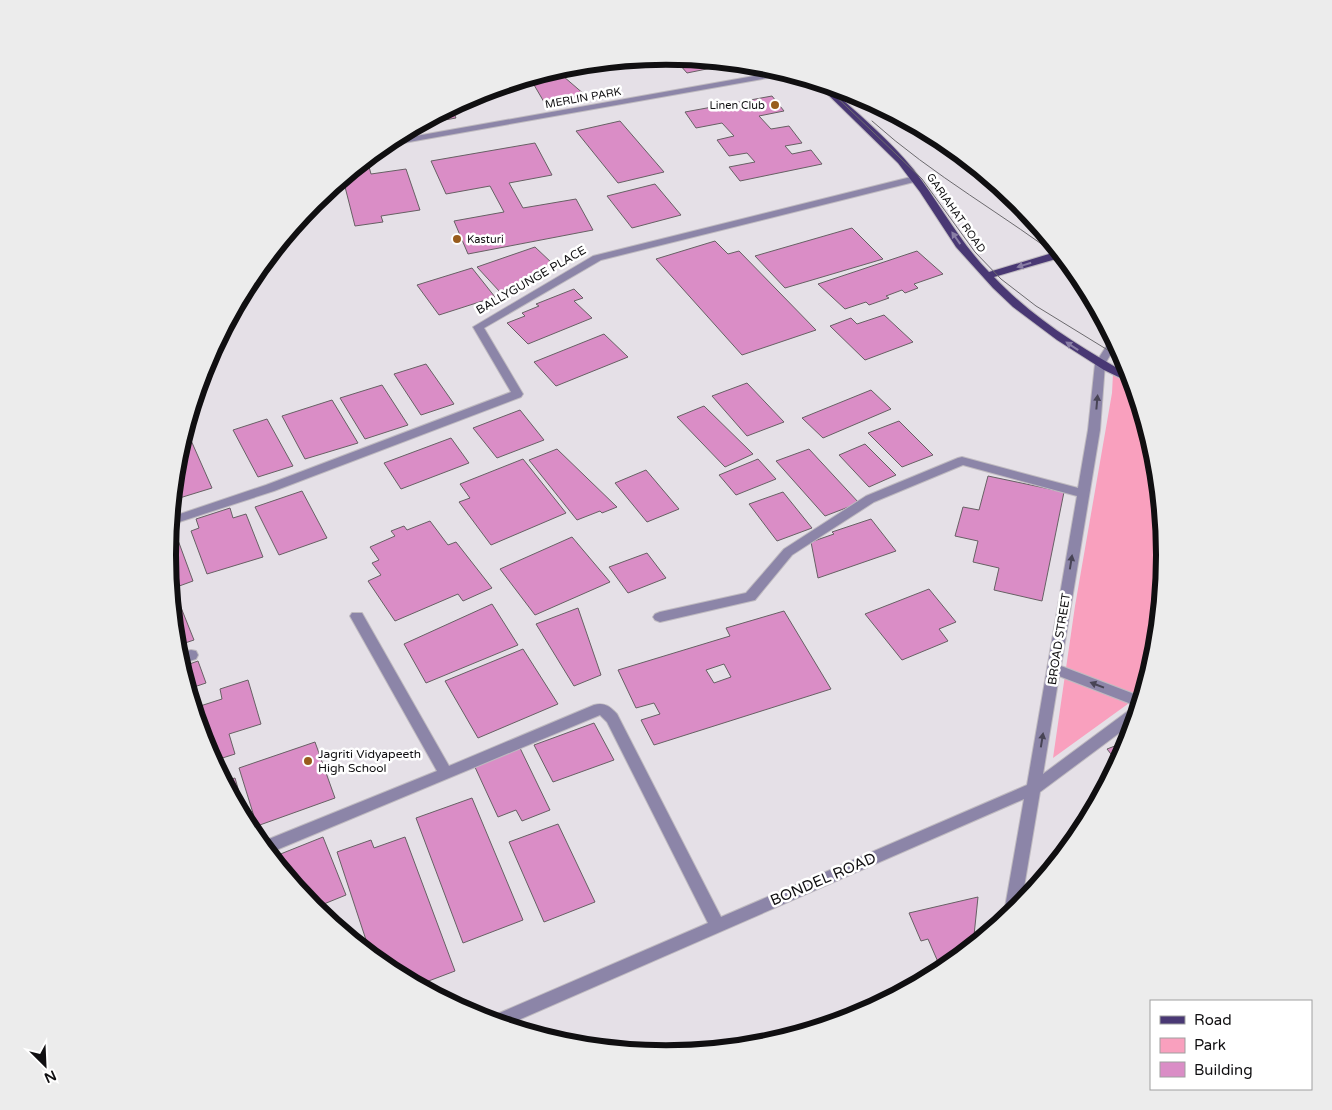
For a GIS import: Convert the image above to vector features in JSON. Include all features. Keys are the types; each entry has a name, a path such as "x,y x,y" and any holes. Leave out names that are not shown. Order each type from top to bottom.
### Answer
{"main road":[{"name":"GARIAHAT ROAD","path":"831,93 884,142 915,178 961,246 986,276 1017,306 1044,327 1100,364 1122,375"},
{"path":"986,276 1054,256"}],"street":[{"name":"MERLIN PARK","path":"412,137 770,76"},
{"name":"BALLYGUNGE PLACE","path":"177,518 270,488 517,394 478,326 597,258 915,178"},
{"path":"1100,364 1110,348"},
{"name":"BROAD STREET","path":"1015,898 1094,430 1100,364"},
{"path":"660,617 750,597 788,552 854,509 870,499 962,460 1083,492"},
{"path":"357,616 446,774"},
{"path":"1054,669 1134,700"},
{"path":"271,845 599,709 605,710 616,727 717,925"},
{"name":"BONDEL ROAD","path":"505,1018 1034,788 1128,719"}],"green space":[{"path":"1113,374 1124,380 1130,397 1147,459 1152,491 1156,555 1155,587 1147,651 1134,700 1053,758 1075,606 1112,393"}],"building":[{"path":"680,65 714,67 687,73"},
{"path":"563,76 585,95 544,102 533,84"},
{"path":"772,96 784,111 759,116 771,129 789,126 802,143 785,146 792,154 811,150 822,164 740,181 729,167 755,162 747,153 729,156 717,140 734,136 722,123 696,128 685,112"},
{"path":"454,114 456,118 440,121"},
{"path":"620,121 664,172 618,183 576,131"},
{"path":"535,143 552,175 509,183 523,208 576,199 593,230 468,254 454,221 504,212 490,186 446,194 431,161"},
{"path":"369,166 371,174 406,169 420,210 381,216 383,222 355,226 345,186"},
{"path":"655,184 681,215 632,228 607,196"},
{"path":"852,228 883,259 785,288 755,256"},
{"path":"715,241 728,254 739,251 816,330 742,355 656,259"},
{"path":"535,247 553,264 500,292 477,267"},
{"path":"917,251 943,274 914,284 918,288 905,293 902,290 886,296 889,298 869,305 866,302 845,309 818,284"},
{"path":"472,268 495,297 439,315 417,285"},
{"path":"574,289 583,298 574,301 592,318 528,344 507,323 525,316 522,313 539,306 536,304"},
{"path":"884,315 913,342 865,360 830,326 851,318 857,324"},
{"path":"604,334 628,357 556,386 534,362"},
{"path":"426,364 454,404 421,415 394,374"},
{"path":"747,383 784,422 747,436 712,396"},
{"path":"382,385 408,425 365,439 340,398"},
{"path":"871,390 891,409 823,438 802,418"},
{"path":"332,400 358,443 305,459 282,416"},
{"path":"704,406 753,454 725,467 677,417"},
{"path":"520,410 544,440 497,458 473,428"},
{"path":"267,419 293,466 258,477 233,430"},
{"path":"899,421 933,455 902,467 868,433"},
{"path":"451,438 469,463 401,489 384,463"},
{"path":"190,439 212,488 179,498"},
{"path":"865,444 896,475 869,487 839,455"},
{"path":"557,449 617,507 577,520 529,460"},
{"path":"809,449 859,503 825,516 776,461"},
{"path":"523,459 566,513 491,545 459,502 470,498 460,484"},
{"path":"758,459 776,479 736,495 719,475"},
{"path":"646,470 679,509 647,522 615,483"},
{"path":"988,476 1064,492 1042,601 994,590 999,568 973,562 978,541 955,536 963,507 979,510"},
{"path":"302,491 327,538 279,555 255,507"},
{"path":"783,492 812,528 777,541 749,504"},
{"path":"230,508 233,518 246,514 263,557 207,574 191,531 199,528 196,519"},
{"path":"871,519 896,551 818,578 811,542 834,534 832,532"},
{"path":"430,521 448,545 456,542 492,588 463,601 458,594 395,621 368,581 381,575 372,563 379,560 370,547 395,536 391,531 404,526 407,530"},
{"path":"177,536 193,581 177,587"},
{"path":"572,537 610,582 535,615 500,569"},
{"path":"647,553 666,578 628,593 609,567"},
{"path":"929,589 956,622 939,629 948,641 902,660 865,614"},
{"path":"492,604 518,645 426,683 404,644"},
{"path":"179,605 194,640 184,643 180,619"},
{"path":"578,608 601,675 574,686 536,624"},
{"path":"784,611 831,689 654,745 641,720 660,714 654,703 636,708 618,670 730,636 726,628","holes":["724,664 731,677 714,683 706,670"]},
{"path":"523,649 558,704 478,738 445,681"},
{"path":"198,661 206,683 194,687 188,664"},
{"path":"248,680 261,724 229,734 235,754 221,759 200,706 222,699 220,689"},
{"path":"594,723 614,760 553,782 534,745"},
{"path":"315,742 335,798 258,826 239,768"},
{"path":"1118,745 1113,756 1107,749"},
{"path":"520,748 550,810 522,821 516,810 498,817 474,765"},
{"path":"235,778 241,797 231,779"},
{"path":"472,798 523,920 463,943 416,818"},
{"path":"558,824 595,902 544,922 509,842"},
{"path":"323,837 346,895 323,904 279,855"},
{"path":"405,837 455,971 426,982 367,943 337,852 371,840 374,848"},
{"path":"978,897 974,936 938,962 928,939 921,941 909,913"}],"tram line":[{"path":"834,95 922,179 975,252 1001,279 1036,306 1112,353"},
{"path":"872,121 944,178 1049,250"}],"place":[{"name":"Linen Club","path":"775,105"},
{"name":"Kasturi","path":"457,239"},
{"name":"Jagriti Vidyapeeth High School","path":"308,761"}]}
